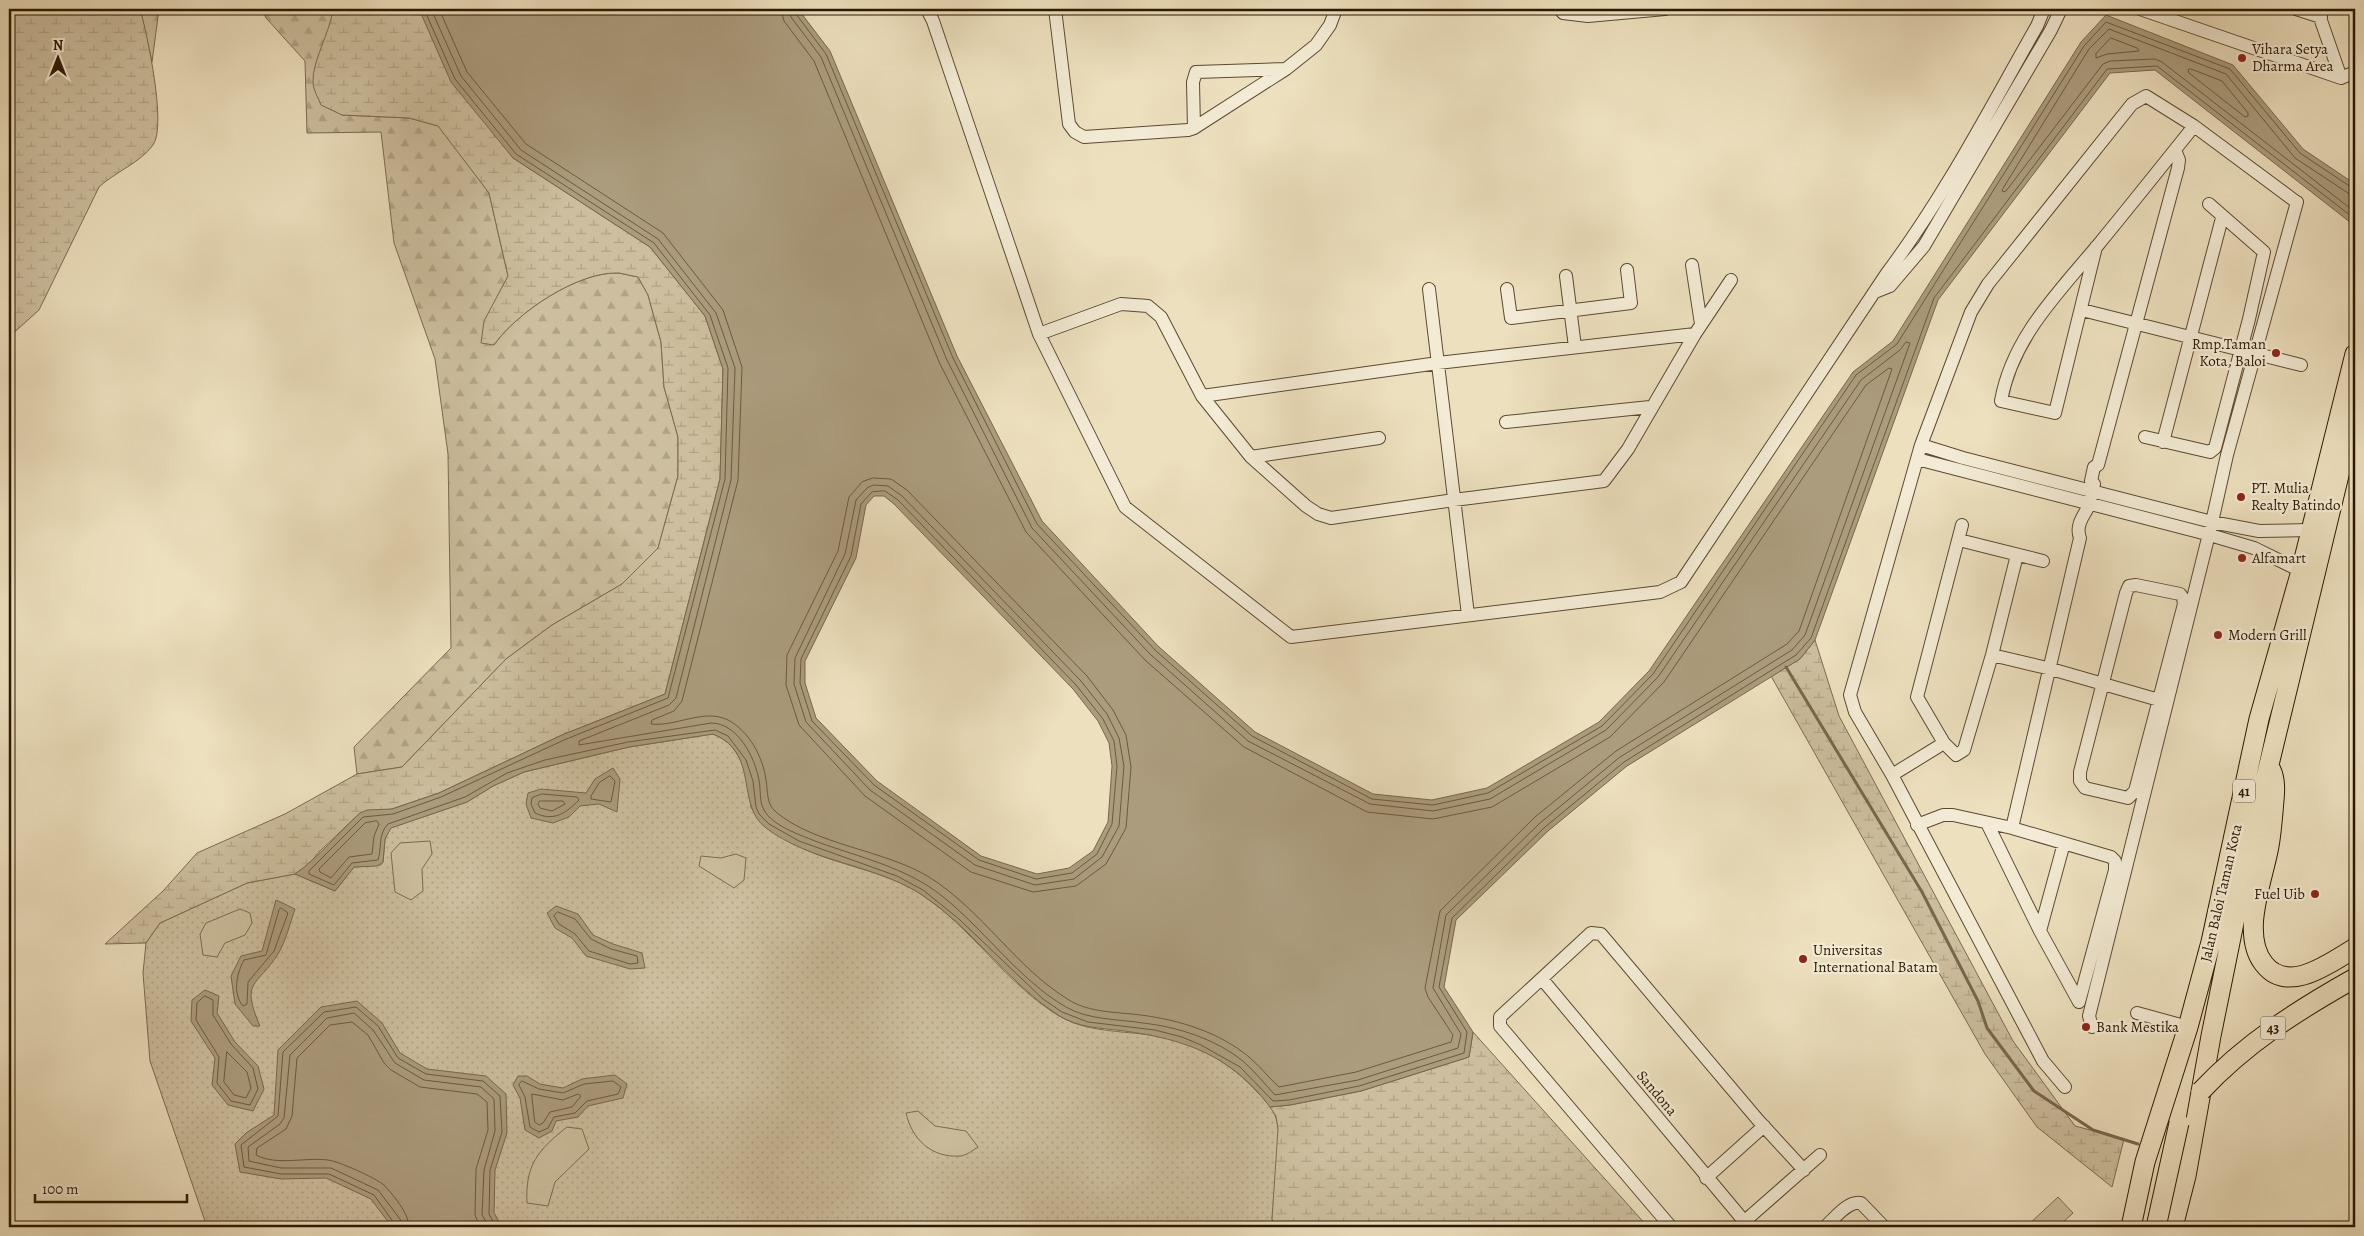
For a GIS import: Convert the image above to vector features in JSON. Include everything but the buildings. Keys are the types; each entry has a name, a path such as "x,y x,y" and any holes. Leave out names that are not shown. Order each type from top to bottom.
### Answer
{"highway":[{"name":"Jalan Baloi Taman Kota","path":"2130,1227 2145,1162 2188,1027 2212,942 2260,719 2352,377 2355,354"},
{"name":"Jalan Baloi Taman Kota","path":"2173,1227 2186,1176 2236,905 2278,723 2355,409"},
{"path":"2260,719 2278,723"},
{"path":"2268,765 2274,778 2275,793 2269,845 2253,931 2254,946 2258,957 2274,975 2287,978 2299,977 2355,948"},
{"name":"43","path":"2156,1227 2179,1123 2190,1105 2224,1066 2261,1036 2355,978"},
{"path":"2145,1162 2159,1156 2168,1156 2181,1166 2186,1176"}],"street":[{"path":"927,9 933,21 1039,334 1125,507 1291,637 1660,592 1681,582 1875,292 1912,240 1949,181 2037,26 2044,9"},
{"path":"1055,9 1069,124 1075,132 1084,137 1194,128 1286,69 1316,45 1330,25 1336,9"},
{"path":"1560,9 1563,13 1588,16 1666,9"},
{"path":"1875,292 1890,286 1924,246 2051,30 2061,9"},
{"path":"2140,9 2341,78 2355,72"},
{"path":"2296,9 2319,13 2341,78"},
{"path":"1194,128 1193,82 1196,72 1286,69"},
{"path":"2065,1087 2043,1061 1892,775 1855,712 1850,695 1920,445 1971,312 1988,284 2080,165 2132,104 2146,96 2194,126 2296,201 2227,455 2209,535 2089,1016 2092,1026"},
{"path":"2096,247 2082,310 2055,413 2002,401 2005,377 2028,333 2056,293 2096,247 2194,126"},
{"path":"2012,828 2080,538 2078,533 2080,522 2087,508 2093,487 2099,483 2101,468 2098,465 2178,168 2179,160 2175,150"},
{"path":"2145,437 2210,452 2215,448 2264,252 2263,249 2222,218 2209,204"},
{"path":"2163,442 2222,218"},
{"path":"1692,265 1698,329"},
{"path":"1507,289 1511,318 1631,303 1627,270"},
{"path":"1566,276 1575,347"},
{"path":"1039,334 1121,304 1148,306 1161,317 1202,396 1251,457 1306,506 1318,514 1331,518 1454,500 1604,482 1628,449 1650,407 1731,280"},
{"path":"1429,289 1468,615"},
{"path":"2082,310 2301,365"},
{"path":"1202,396 1698,329"},
{"path":"1506,422 1650,407"},
{"path":"1251,457 1379,438"},
{"path":"1920,445 2008,470 2093,487 2212,522 2259,531 2311,530"},
{"path":"1917,459 2004,482 2087,508 2209,535 2254,548 2301,570"},
{"path":"2004,482 2008,470"},
{"path":"1962,525 1917,697 1944,743 1956,755 1964,750 1992,655 2018,555"},
{"path":"1958,540 2042,561"},
{"path":"2136,585 2180,594 2184,604 2135,791 2131,796 2119,797 2085,788 2080,780 2080,772 2104,684 2129,586 2136,585"},
{"path":"1992,655 2050,669 2159,700"},
{"path":"1892,775 1944,743"},
{"path":"1918,825 1942,815 1953,815 1988,825 2012,828 2111,857 2116,864 2079,1002 2040,931 1988,825"},
{"path":"2040,931 2064,843"},
{"path":"1670,1227 1500,1026 1500,1016 1591,933 1601,934 1764,1126 1804,1170"},
{"name":"Sandona","path":"1542,979 1744,1226"},
{"path":"2138,1013 2188,1027"},
{"path":"1706,1178 1764,1126"},
{"path":"1744,1226 1820,1155"},
{"path":"1825,1227 1851,1204 1856,1202 1861,1203 1884,1227"}],"green space":[{"path":"9,9 140,9 154,79 158,119 157,135 153,145 141,157 99,187 39,310 9,337"},
{"path":"140,9 159,9 152,62"},
{"path":"262,9 333,9 331,24 316,66 342,115 409,118 439,126 489,193 508,276 499,294 494,345 517,320 549,296 567,286 603,274 619,273 638,277 648,295 661,342 664,387 678,437 678,476 658,548 622,584 552,625 506,659 402,767 357,774 354,747 451,648 448,454 435,359 394,243 381,132 307,133 305,61 266,18"},
{"path":"333,9 419,9 513,158 650,247 705,316 723,369 720,479 665,694 562,735 439,793 392,809 360,813 308,865 295,874 247,883 160,923 146,943 105,944 163,891 197,853 285,814 357,774 402,767 506,659 552,625 622,584 658,548 678,476 678,437 664,387 661,342 648,295 638,277 619,273 603,274 567,286 549,296 517,320 494,345 481,343 484,321 508,276 489,193 438,126 409,118 342,115 321,105 314,88 313,74"},
{"path":"1815,640 1839,716 2013,1041 2075,1126 2124,1139 2112,1187 2037,1127 1985,1054 1771,676 1800,659"},
{"path":"713,734 723,739 738,755 746,775 751,808 779,834 792,843 813,853 892,879 921,894 957,923 1022,988 1059,1016 1092,1028 1151,1035 1182,1042 1210,1055 1236,1072 1263,1098 1275,1114 1278,1129 1279,1155 1272,1219 1275,1227 207,1227 150,1061 143,973 146,943 160,923 247,883 295,874 335,891 354,867 381,865 383,862 385,839 390,828 467,802 493,786 524,772 629,747"},
{"path":"430,841 432,854 422,869 423,891 411,900 395,892 391,853 400,843"},
{"path":"736,854 746,858 744,880 734,888 699,866 701,856 721,858"},
{"path":"240,909 250,913 252,923 245,935 225,943 217,957 203,955 200,934 206,923"},
{"path":"1473,1032 1648,1227 1275,1227 1272,1219 1278,1129 1276,1116 1270,1107 1361,1091 1469,1057"},
{"path":"918,1111 935,1126 966,1131 978,1147 962,1156 940,1154 932,1150 918,1139 909,1122 906,1113"},
{"path":"567,1127 582,1129 589,1149 555,1182 548,1206 527,1203 528,1178 535,1159 548,1143"},
{"path":"2058,1197 2073,1213 2058,1227 2026,1227"}],"water":[{"path":"419,9 798,9 830,51 957,356 1042,521 1158,646 1255,732 1373,794 1432,800 1487,788 1599,722 1649,671 1853,372 1893,341 2081,42 2106,15 2233,65 2303,149 2355,184 2355,226 2155,70 2110,73 1938,300 1815,640 1800,659 1627,766 1548,831 1456,920 1444,987 1473,1032 1469,1057 1361,1091 1270,1107 1240,1075 1206,1053 1167,1039 1146,1034 1090,1027 1074,1023 1058,1015 1022,987 956,921 919,893 882,875 802,848 766,828 757,818 751,806 742,766 737,753 728,742 713,734 629,747 524,772 493,786 467,802 391,828 385,839 383,862 377,866 354,867 335,891 295,874 320,853 360,813 367,810 392,809 439,793 562,735 665,694 720,479 723,369 705,316 650,247 513,158 451,82","holes":["874,496 884,496 894,504 1073,689 1098,721 1109,743 1112,766 1108,822 1093,851 1069,868 1037,874 981,856 877,781 816,718 805,683 805,661 856,558 866,505"]},
{"path":"613,768 620,779 617,812 599,804 580,806 569,817 553,823 531,818 526,804 528,793 541,789 586,793 595,779"},
{"path":"276,900 295,909 281,949 258,979 251,992 251,1000 260,1026 253,1026 235,1004 231,976 241,956 262,951"},
{"path":"556,906 578,914 593,935 613,944 642,953 645,968 630,969 586,956 572,938 555,928 547,913"},
{"path":"205,990 219,996 217,1013 235,1042 258,1066 264,1089 253,1111 228,1105 212,1085 215,1058 191,1021 192,1000"},
{"path":"357,1001 382,1023 400,1053 427,1069 486,1076 506,1094 507,1133 495,1170 494,1213 502,1227 392,1227 371,1199 326,1178 281,1179 240,1172 235,1144 246,1133 274,1115 278,1050 321,1007"},
{"path":"615,1075 627,1084 623,1098 588,1106 578,1117 556,1121 552,1131 539,1138 525,1130 520,1098 513,1085 518,1076 527,1076 540,1084 563,1088 582,1079"}],"waterway":[{"path":"1786,667 1922,892 1978,1001 1987,1028 2034,1091 2093,1130 2138,1144"}],"place":[{"name":"Vihara Setya Dharma Area","path":"2242,58"},
{"name":"Rmp.Taman Kota, Baloi","path":"2276,353"},
{"name":"PT. Mulia Realty Batindo","path":"2241,497"},
{"name":"Alfamart","path":"2242,558"},
{"name":"Modern Grill","path":"2218,635"},
{"name":"Fuel Uib","path":"2315,894"},
{"name":"Universitas International Batam","path":"1803,959"},
{"name":"Bank Mestika","path":"2086,1027"}]}
